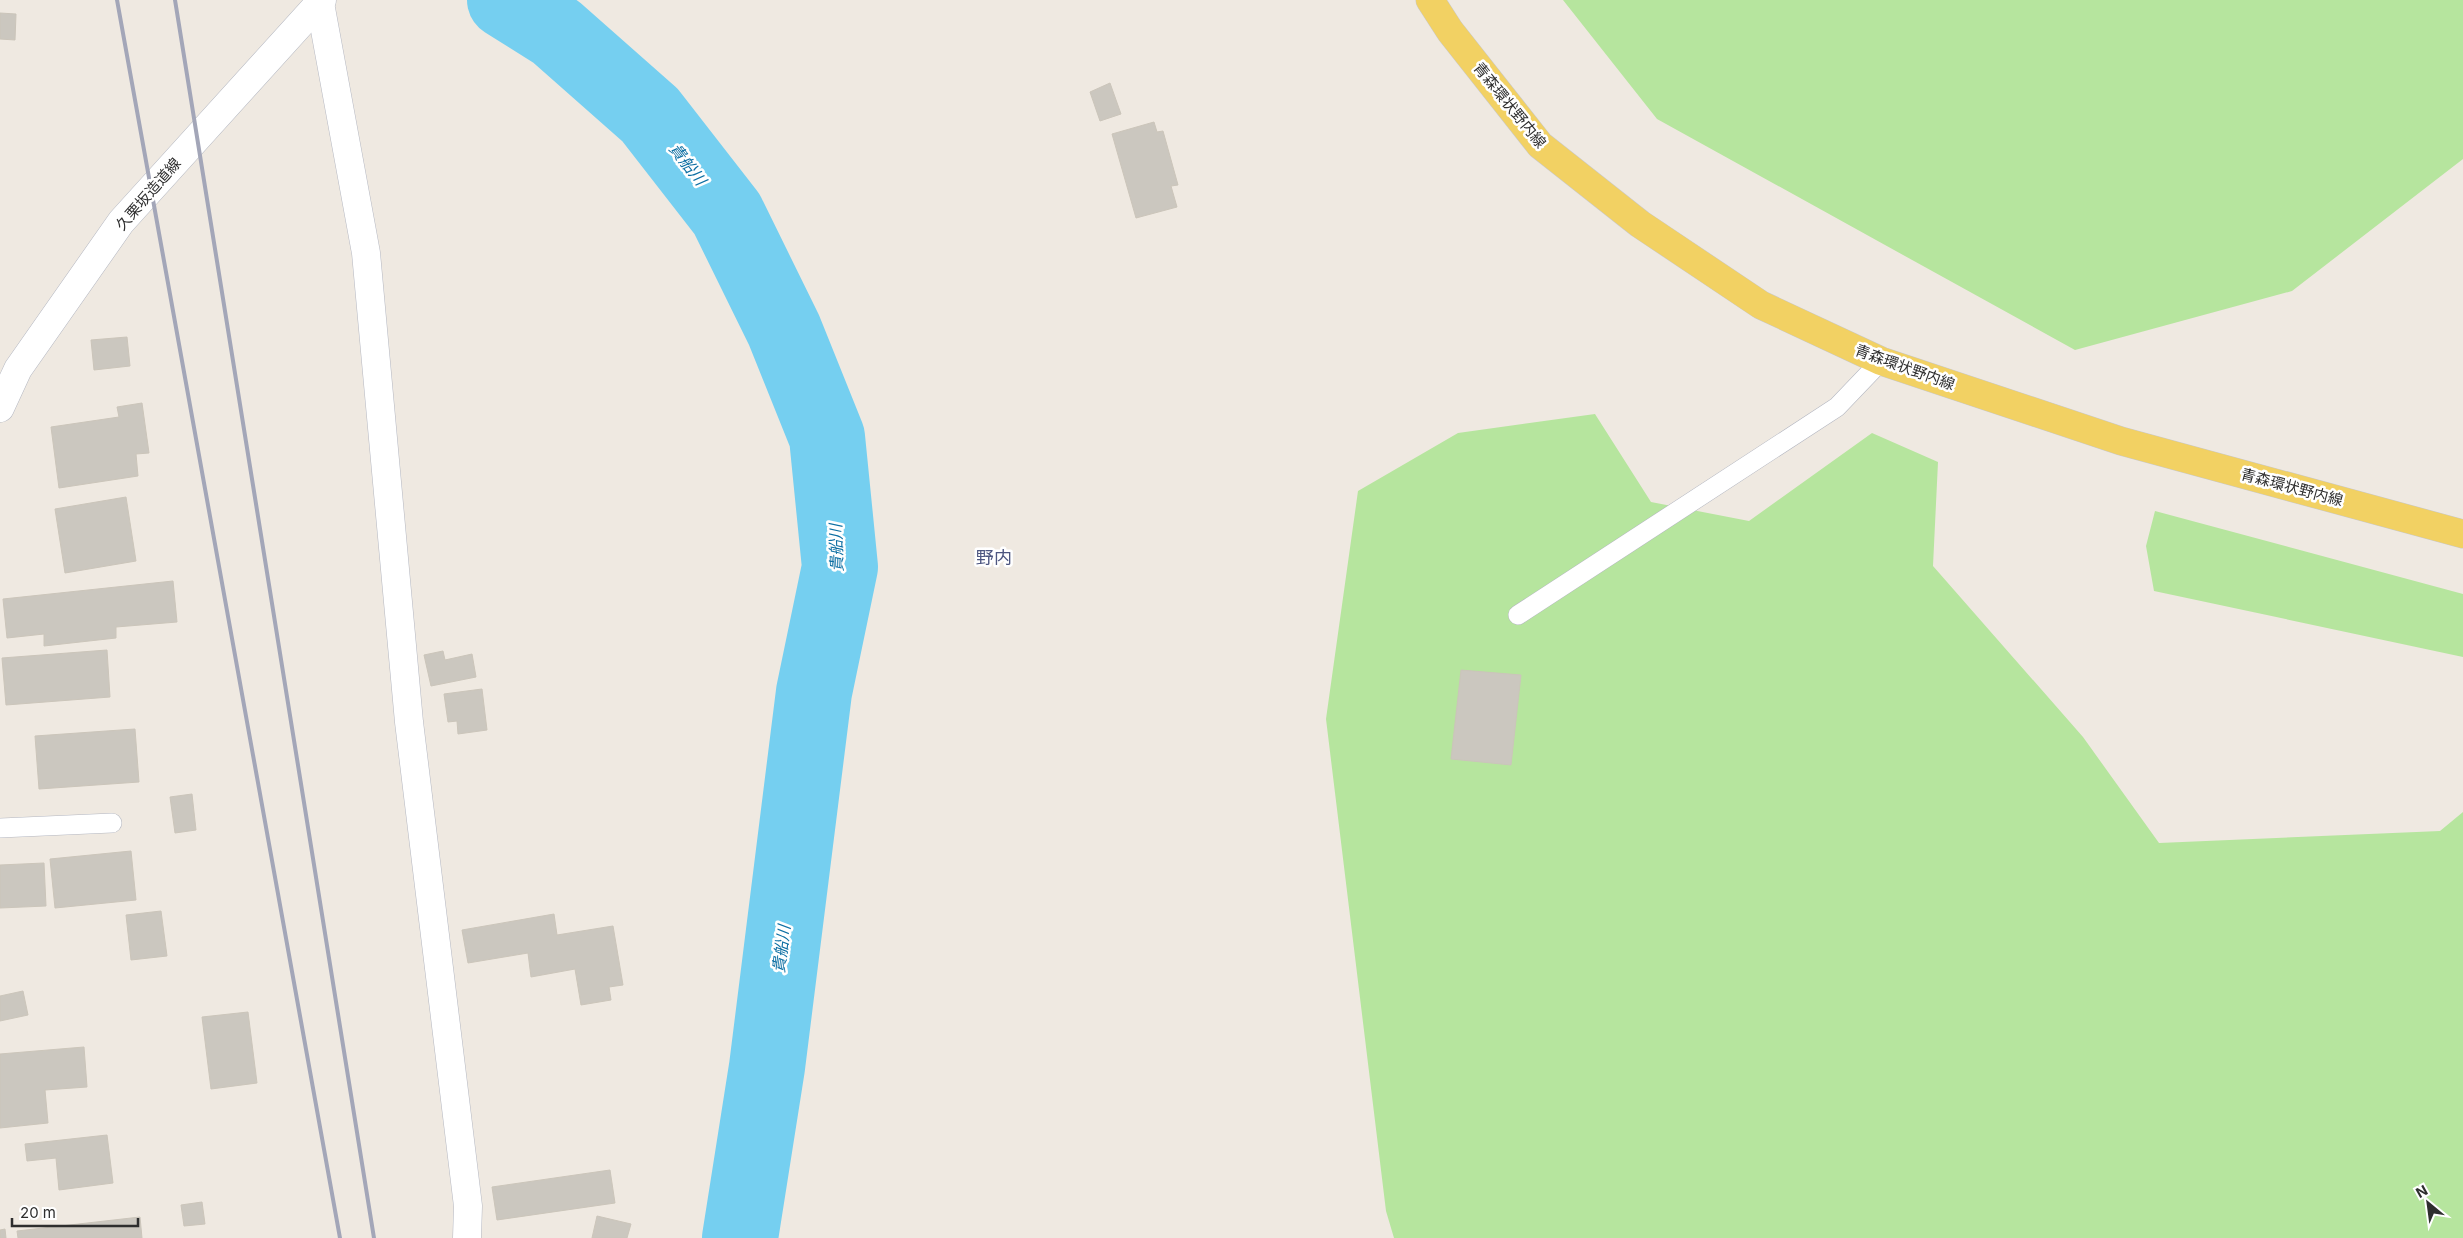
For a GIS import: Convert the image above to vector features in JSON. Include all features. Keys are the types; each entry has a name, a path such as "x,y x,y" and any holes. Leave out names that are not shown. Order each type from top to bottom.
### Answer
{"main road":[{"name":"青森環状野内線","path":"1430,0 1450,31 1540,145 1640,224 1761,305 1880,361 2120,441 2463,534"}],"street":[{"name":"久栗坂造道線","path":"0,408 18,369 121,222 321,1"},
{"path":"321,1 366,254 409,722 468,1206 467,1238"}],"lane":[{"path":"1518,615 1837,407 1880,361"},
{"path":"0,828 112,823"}],"green space":[{"path":"1563,0 2463,0 2463,159 2292,291 2075,350 1657,119"},
{"path":"1595,414 1651,502 1749,521 1872,433 1938,462 1933,566 2083,737 2159,843 2440,831 2463,812 2463,1238 1394,1238 1386,1211 1326,719 1358,491 1458,433"},
{"path":"2155,511 2463,594 2463,657 2154,591 2146,546"}],"building":[{"path":"0,13 16,14 15,40 0,39"},
{"path":"1110,83 1121,114 1100,121 1090,92"},
{"path":"1154,122 1157,132 1163,131 1178,185 1171,186 1177,207 1136,218 1112,134"},
{"path":"127,337 130,366 94,370 91,340"},
{"path":"142,403 149,453 136,454 138,476 59,488 51,427 119,417 117,407"},
{"path":"126,497 136,561 65,573 55,509"},
{"path":"173,581 177,622 116,627 116,638 44,646 44,634 7,638 3,599"},
{"path":"107,650 110,697 6,705 2,658"},
{"path":"443,651 445,660 472,654 476,677 431,686 424,655"},
{"path":"1461,670 1521,675 1511,765 1451,759"},
{"path":"482,689 487,730 458,734 457,721 448,722 444,694"},
{"path":"135,729 139,782 39,789 35,736"},
{"path":"192,794 196,830 175,833 170,797"},
{"path":"131,851 136,900 55,908 50,859"},
{"path":"44,863 46,906 0,908 0,865"},
{"path":"161,911 167,956 131,960 126,915"},
{"path":"554,914 557,935 613,926 623,985 609,987 611,1000 581,1005 575,969 531,977 528,953 468,963 462,930"},
{"path":"23,991 28,1015 0,1021 0,996"},
{"path":"248,1012 257,1083 211,1089 202,1017"},
{"path":"84,1047 87,1087 45,1090 48,1123 0,1128 0,1054"},
{"path":"107,1135 113,1183 59,1190 56,1158 27,1161 25,1144"},
{"path":"610,1170 615,1203 497,1220 492,1187"},
{"path":"202,1202 205,1224 184,1226 181,1205"},
{"path":"597,1216 631,1224 627,1238 592,1238"},
{"path":"140,1217 142,1238 18,1238 17,1231"},
{"path":"5,1229 6,1238 0,1238 0,1230"}],"waterway":[{"name":"貴船川","path":"505,0 556,32 650,115 727,214 784,330 827,437 840,567 814,692 767,1067 740,1238"}],"railway":[{"path":"117,0 340,1238"},
{"path":"175,0 374,1238"}],"district":[{"name":"野内","path":"994,557"}]}
